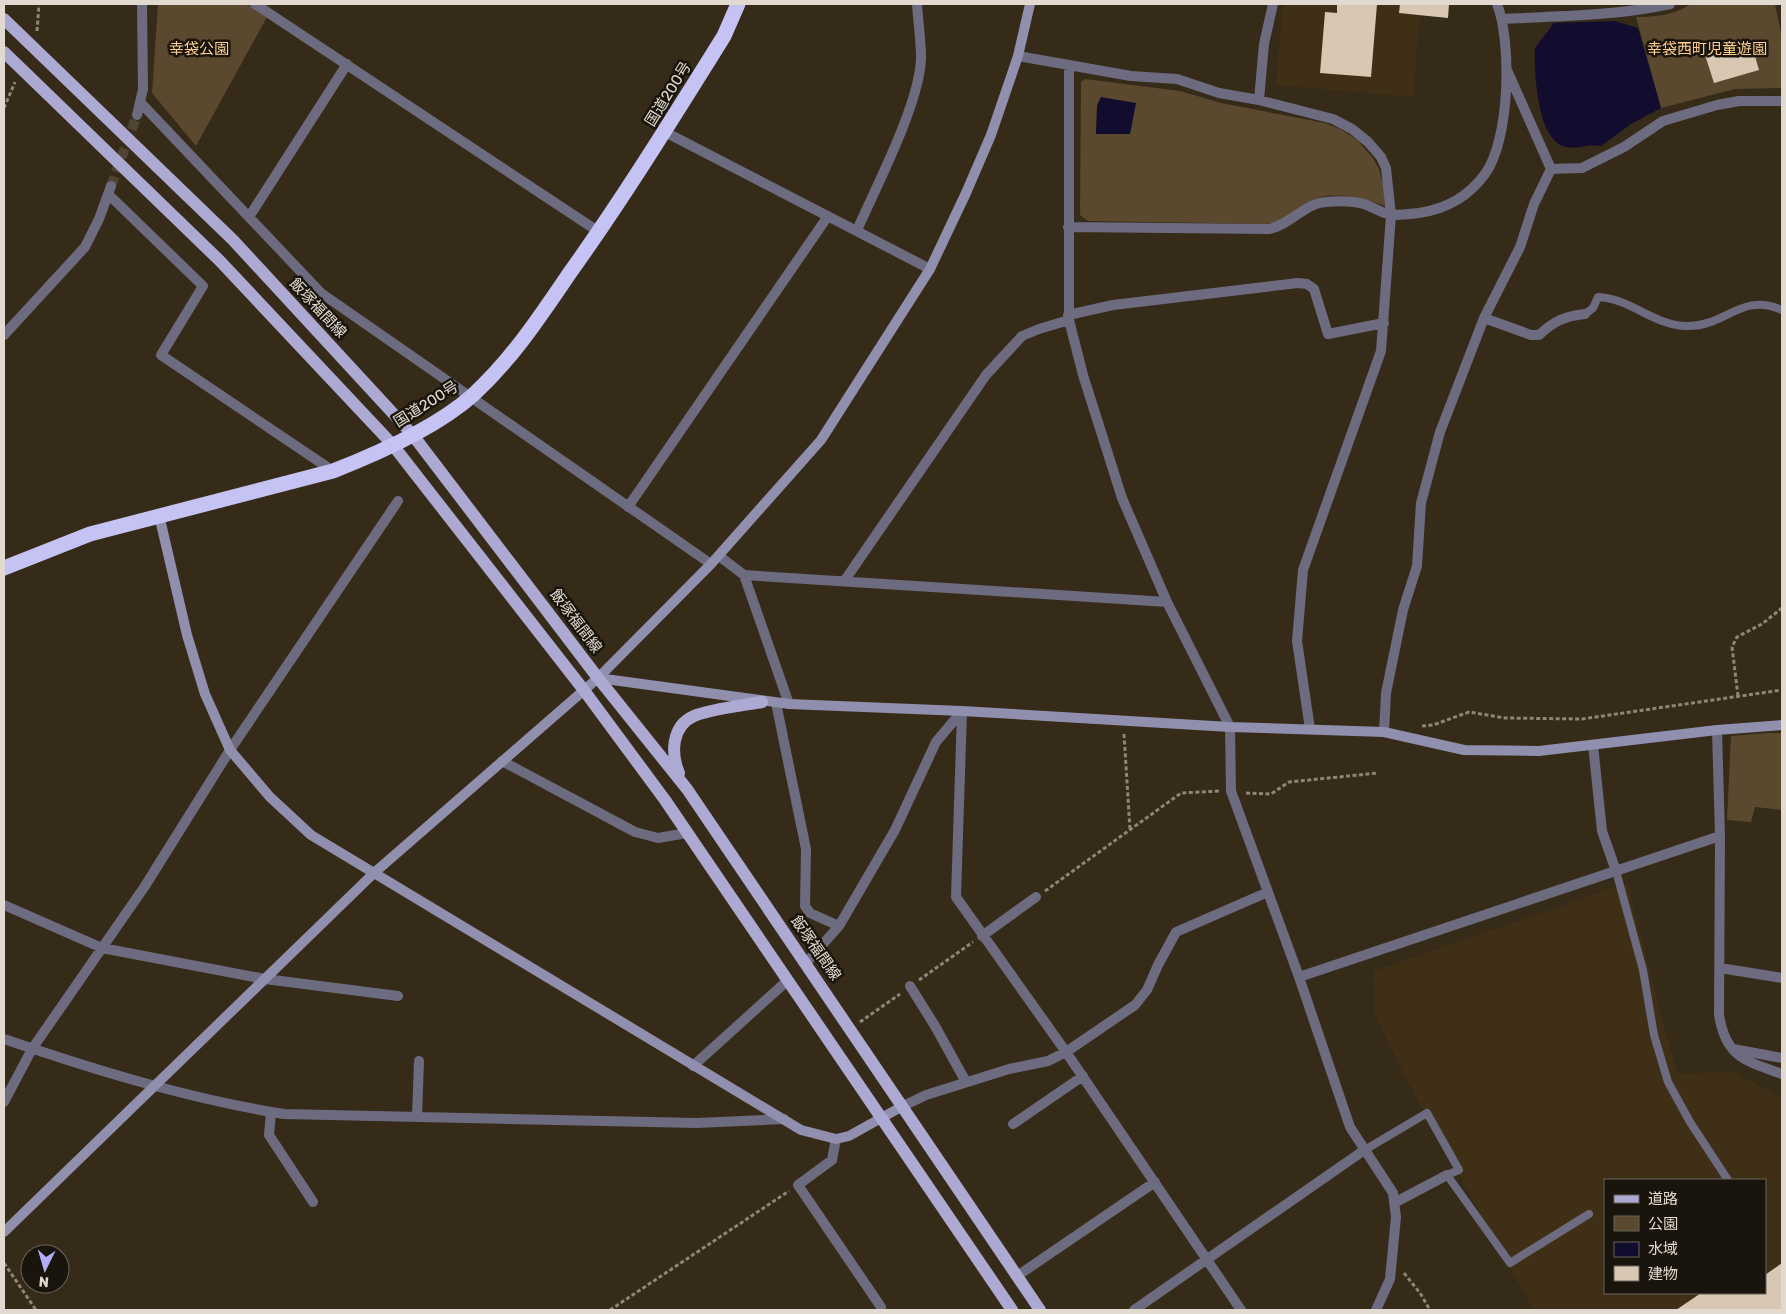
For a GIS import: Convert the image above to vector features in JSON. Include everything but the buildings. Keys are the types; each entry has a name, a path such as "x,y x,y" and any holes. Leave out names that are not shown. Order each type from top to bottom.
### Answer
{"highway":[{"name":"国道200号","path":"4,568 90,534 333,471 412,434 445,415 472,396 511,357 599,232 665,132 724,36 738,4"}],"main road":[{"name":"飯塚福間線","path":"4,20 234,240 412,434 598,678 687,789 1040,1310"},
{"path":"4,52 219,260 392,444 584,689 687,833 787,981 829,1039 880,1119 1012,1310"},
{"path":"687,789 674,760 673,747 684,724 694,716 762,702"}],"street":[{"path":"137,115 140,102 144,42 142,4"},
{"path":"255,4 599,232"},
{"path":"857,230 896,141 915,87 921,59 916,4"},
{"path":"4,1232 374,873 598,678 719,556 822,440 930,269 991,135 1018,56 1030,4"},
{"path":"1259,100 1264,44 1273,4"},
{"path":"1068,226 1269,229 1282,226 1310,206 1324,202 1361,203 1391,215 1420,213 1445,207 1469,192 1486,173 1495,153 1502,126 1507,70 1503,19 1497,4"},
{"path":"1503,19 1601,14 1642,10 1670,4"},
{"path":"1018,56 1131,76 1177,79 1219,93 1259,100 1333,119 1352,128 1368,142 1381,157 1386,168 1391,215 1382,351 1303,570 1297,641 1310,729"},
{"path":"249,217 347,64"},
{"path":"1069,65 1069,318 1083,375 1122,498 1167,602 1230,728 1231,791 1299,977 1350,1127 1363,1151 1393,1193 1396,1217 1390,1280 1376,1310"},
{"path":"1384,732 1386,693 1403,610 1417,566 1421,503 1440,432 1484,318 1520,247 1534,204 1551,168 1507,70"},
{"path":"1551,168 1564,170 1582,168 1624,147 1663,121 1717,105 1739,101 1782,102"},
{"path":"140,102 321,293 472,396 711,564"},
{"path":"665,132 930,269"},
{"path":"4,335 85,247 99,219 110,190 203,286 161,355 333,471"},
{"path":"628,507 828,216"},
{"path":"845,580 986,375 1022,336 1069,318 1112,305 1298,283 1308,284 1314,289 1328,334 1384,323"},
{"path":"1484,318 1531,335 1539,335 1552,322 1567,316 1586,314"},
{"path":"4,1102 32,1049 146,886 230,750 398,501"},
{"path":"160,515 189,643 205,694 230,750 270,797 311,835 801,1130 836,1139 849,1136 926,1095 1009,1069 1048,1061 1066,1052 1135,1005 1147,990 1176,932 1268,892"},
{"path":"719,556 744,575 789,704"},
{"path":"744,575 1167,602"},
{"path":"598,678 762,702 789,704 962,711 1230,728 1384,732 1464,750 1539,751 1717,730 1782,725"},
{"path":"776,703 806,849 805,906 810,913 839,926"},
{"path":"806,964 839,926 890,838 936,742 962,711"},
{"path":"962,711 956,898 1083,1076 1241,1310"},
{"path":"1717,730 1720,836 1719,1015 1723,1036 1732,1049 1746,1062 1782,1074"},
{"path":"1593,745 1602,831 1616,872"},
{"path":"502,761 635,832 658,838 687,833"},
{"path":"1299,977 1720,836"},
{"path":"982,936 1036,897"},
{"path":"4,905 102,948 265,979 398,996"},
{"path":"1720,968 1782,978"},
{"path":"693,1066 787,981"},
{"path":"910,986 966,1082"},
{"path":"4,1039 156,1085 234,1106 271,1112 696,1123 784,1119"},
{"path":"1732,1049 1782,1058"},
{"path":"417,1116 419,1061"},
{"path":"1013,1124 1083,1076"},
{"path":"271,1112 269,1135 312,1202"},
{"path":"836,1139 832,1160 798,1185 881,1307"},
{"path":"1134,1310 1363,1151"},
{"path":"1394,1203 1447,1175"},
{"path":"1017,1276 1155,1182"}],"lane":[{"path":"1586,314 1593,308 1598,298 1606,298 1631,305 1676,325 1688,326 1706,324 1754,303 1767,303 1782,310"},
{"path":"1616,872 1643,970 1654,1034 1668,1082 1690,1122 1727,1179"},
{"path":"1363,1151 1427,1113 1459,1170 1447,1175 1510,1263 1589,1214"}],"path":[{"path":"1738,696 1732,647 1737,637 1762,624 1782,608"},
{"path":"1404,736 1419,727 1433,725 1470,712 1505,718 1582,719 1782,690"},
{"path":"1127,722 1124,735 1130,830"},
{"path":"1036,897 1181,793 1231,791 1260,796 1271,794 1289,782 1378,773"},
{"path":"610,1310 798,1185"},
{"path":"4,1263 36,1310"},
{"path":"1391,1271 1405,1273 1430,1310"}],"shaded area":[{"path":"1283,4 1449,4 1448,18 1420,16 1413,97 1276,85"},
{"path":"1627,883 1677,1074 1732,1071 1782,1098 1782,1310 1533,1310 1403,1073 1375,1015 1374,971"}],"green space":[{"name":"幸袋公園","path":"158,4 247,4 267,17 196,146 152,93"},
{"name":"幸袋西町児童遊園","path":"1691,4 1775,4 1782,38 1782,88 1735,89 1661,108 1636,17 1665,15"},
{"path":"1085,79 1180,91 1221,103 1325,123 1342,130 1358,141 1373,158 1379,169 1384,188 1385,206 1367,200 1336,195 1317,198 1281,221 1268,224 1088,221 1080,215 1081,82"},
{"path":"1782,733 1782,810 1755,807 1751,822 1727,820 1731,736"}],"water":[{"path":"1615,21 1638,28 1661,108 1631,124 1601,146 1566,147 1556,142 1543,120 1535,72 1535,48 1554,23"},
{"path":"1101,97 1136,103 1130,134 1096,134 1097,105"}],"tunnel":[{"path":"111,186 137,115"}]}
